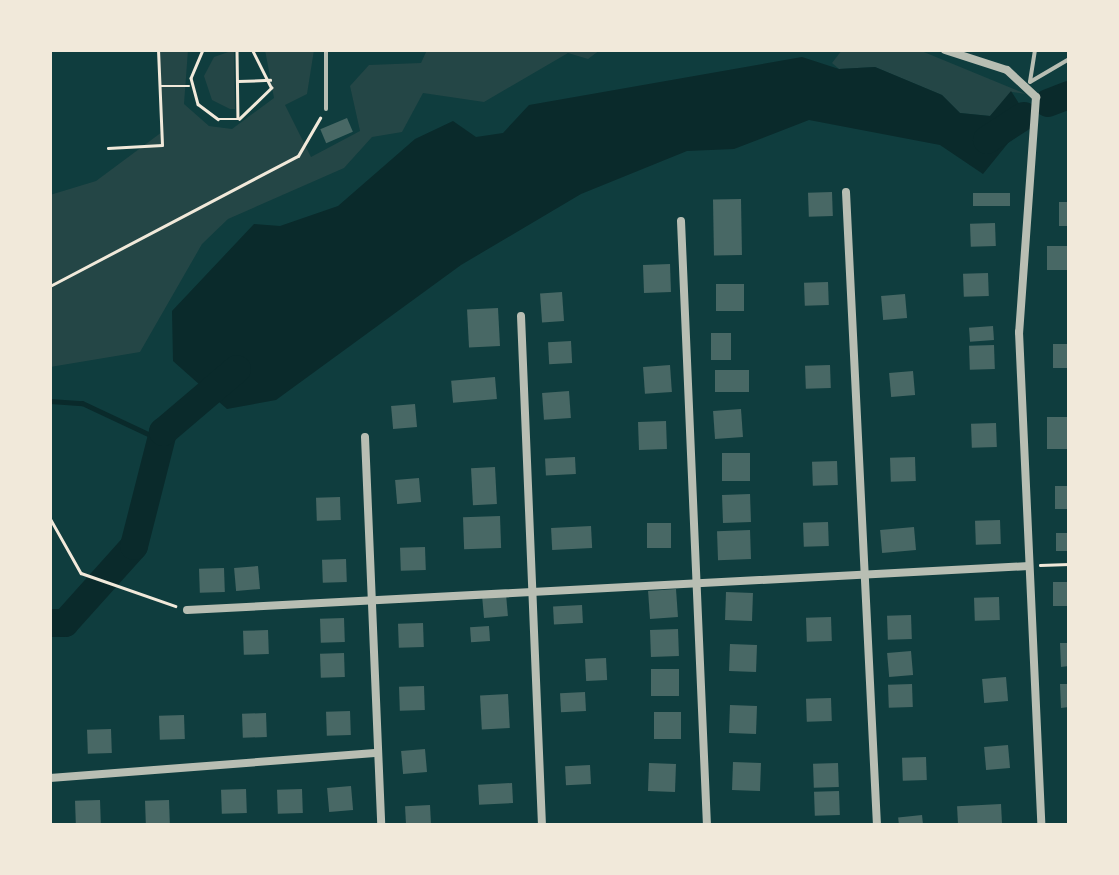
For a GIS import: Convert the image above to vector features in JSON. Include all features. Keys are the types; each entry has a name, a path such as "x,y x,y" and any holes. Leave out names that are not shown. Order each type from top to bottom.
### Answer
{"street":[{"path":"945,50 1030,82 1037,121 1019,332 1041,825"},
{"path":"846,192 858,571 877,825"},
{"path":"681,221 707,825"},
{"path":"521,316 542,825"},
{"path":"365,437 382,825"},
{"path":"188,610 696,577 1029,566"},
{"path":"50,778 378,753"}],"lane":[{"path":"326,50 326,109"},
{"path":"1030,82 1035,50"},
{"path":"1030,82 1069,59"}],"path":[{"path":"108,148 162,144 158,50"},
{"path":"203,50 191,78 198,104 218,119 238,120 261,106 271,80"},
{"path":"236,50 238,120"},
{"path":"252,50 271,80"},
{"path":"237,81 271,80"},
{"path":"160,86 189,86"},
{"path":"50,286 298,156 326,109"},
{"path":"50,518 81,573 115,588 188,610"},
{"path":"1029,566 1069,564"}],"shaded area":[{"path":"158,50 188,50 184,104 209,126 232,129 274,98 265,50 314,50 307,94 285,105 311,157 360,131 350,86 369,65 421,63 427,50 600,50 588,59 568,53 484,102 423,93 402,132 372,137 344,168 228,219 202,244 140,352 50,367 50,195 96,181 162,132"},
{"path":"234,50 235,109 230,109 212,100 204,76 214,57"},
{"path":"842,50 919,50 1026,94 1012,92 990,116 960,113 942,95 875,67 839,69 832,63"},
{"path":"802,57 839,69 875,67 942,95 960,113 990,116 1011,91 1022,108 1013,137 983,174 940,145 809,120 734,149 687,151 581,194 461,265 276,400 227,409 173,361 172,311 254,224 280,226 338,206 415,139 453,121 476,137 503,133 529,105"}],"building":[{"path":"347,118 353,132 326,143 320,129"},
{"path":"832,192 833,216 809,217 808,193"},
{"path":"973,193 1010,193 1010,206 973,206"},
{"path":"713,199 741,199 742,255 714,255"},
{"path":"1059,202 1069,202 1069,226 1059,226"},
{"path":"995,223 996,246 971,247 970,224"},
{"path":"1047,246 1069,246 1069,270 1047,270"},
{"path":"670,264 671,292 644,293 643,265"},
{"path":"988,273 989,296 964,297 963,274"},
{"path":"828,282 829,305 805,306 804,283"},
{"path":"716,284 744,284 744,311 716,311"},
{"path":"562,292 564,321 542,322 540,294"},
{"path":"905,294 907,318 883,320 881,296"},
{"path":"498,308 500,346 469,348 467,310"},
{"path":"993,326 994,340 970,342 969,328"},
{"path":"711,333 731,333 731,360 711,360"},
{"path":"571,341 572,363 549,364 548,342"},
{"path":"1053,344 1069,344 1069,368 1053,368"},
{"path":"994,345 995,369 970,370 969,346"},
{"path":"670,365 672,392 645,394 643,367"},
{"path":"830,365 831,388 806,389 805,366"},
{"path":"715,370 749,370 749,392 715,392"},
{"path":"913,371 915,395 891,397 889,373"},
{"path":"495,377 497,399 453,403 451,381"},
{"path":"569,391 571,418 544,420 542,393"},
{"path":"415,404 417,427 393,429 391,406"},
{"path":"741,409 743,437 715,439 713,411"},
{"path":"1047,417 1069,417 1069,449 1047,449"},
{"path":"666,421 667,449 639,450 638,422"},
{"path":"996,423 997,447 972,448 971,424"},
{"path":"722,453 750,453 750,481 722,481"},
{"path":"575,457 576,474 546,476 545,459"},
{"path":"915,457 916,481 891,482 890,458"},
{"path":"837,461 838,485 813,486 812,462"},
{"path":"495,467 497,504 473,505 471,468"},
{"path":"419,478 421,502 397,504 395,480"},
{"path":"1055,486 1069,486 1069,509 1055,509"},
{"path":"750,494 751,522 723,523 722,495"},
{"path":"340,497 341,520 317,521 316,498"},
{"path":"500,516 501,548 464,549 463,517"},
{"path":"1000,520 1001,544 976,545 975,521"},
{"path":"828,522 829,546 804,547 803,523"},
{"path":"647,523 671,523 671,548 647,548"},
{"path":"591,526 592,548 552,550 551,528"},
{"path":"914,527 916,550 882,553 880,530"},
{"path":"750,530 751,559 718,560 717,531"},
{"path":"1056,533 1069,533 1069,551 1056,551"},
{"path":"425,547 426,570 401,571 400,548"},
{"path":"346,559 347,582 323,583 322,560"},
{"path":"258,566 260,589 236,591 234,568"},
{"path":"224,568 225,592 200,593 199,569"},
{"path":"1053,582 1069,582 1069,606 1053,606"},
{"path":"676,589 678,617 650,619 648,591"},
{"path":"726,592 753,593 752,621 725,620"},
{"path":"506,594 508,616 484,618 482,596"},
{"path":"999,597 1000,620 975,621 974,598"},
{"path":"582,605 583,623 554,624 553,607"},
{"path":"911,615 912,639 888,640 887,616"},
{"path":"831,617 832,641 807,642 806,618"},
{"path":"344,618 345,642 321,643 320,619"},
{"path":"423,623 424,647 399,648 398,624"},
{"path":"489,626 490,641 471,642 470,627"},
{"path":"678,629 679,656 651,657 650,630"},
{"path":"268,630 269,654 244,655 243,631"},
{"path":"1060,643 1069,643 1069,666 1061,667"},
{"path":"730,644 757,645 756,672 729,671"},
{"path":"911,651 913,675 889,677 887,653"},
{"path":"344,653 345,677 321,678 320,654"},
{"path":"606,658 607,680 586,681 585,659"},
{"path":"651,669 679,669 679,696 651,696"},
{"path":"1006,677 1008,701 984,703 982,679"},
{"path":"912,684 913,707 889,708 888,685"},
{"path":"1060,684 1069,684 1069,707 1061,708"},
{"path":"424,686 425,710 400,711 399,687"},
{"path":"585,692 586,711 561,712 560,693"},
{"path":"508,694 510,728 482,729 480,695"},
{"path":"831,698 832,721 807,722 806,699"},
{"path":"730,705 757,706 756,734 729,733"},
{"path":"350,711 351,735 327,736 326,712"},
{"path":"654,712 681,712 681,739 654,739"},
{"path":"266,713 267,737 243,738 242,714"},
{"path":"184,715 185,739 160,740 159,716"},
{"path":"111,729 112,753 88,754 87,730"},
{"path":"1008,745 1010,768 986,770 984,747"},
{"path":"425,749 427,772 403,774 401,751"},
{"path":"926,757 927,780 903,781 902,758"},
{"path":"733,762 761,763 760,791 732,790"},
{"path":"649,763 676,764 675,792 648,791"},
{"path":"838,763 839,787 814,788 813,764"},
{"path":"590,765 591,784 566,785 565,766"},
{"path":"512,783 513,803 479,805 478,785"},
{"path":"351,786 353,810 329,812 327,788"},
{"path":"246,789 247,813 222,814 221,790"},
{"path":"302,789 303,813 278,814 277,790"},
{"path":"839,791 840,815 815,816 814,792"},
{"path":"100,800 101,824 76,825 75,801"},
{"path":"169,800 170,823 146,824 145,801"},
{"path":"1001,804 1002,825 958,825 957,806"},
{"path":"430,805 431,825 406,825 405,806"},
{"path":"922,815 923,825 899,825 898,818"}],"waterway":[{"path":"1048,103 1069,95"},
{"path":"987,140 1024,116"},
{"path":"50,623 65,623 134,546 163,432 237,369"},
{"path":"50,401 82,403 161,440"}]}
